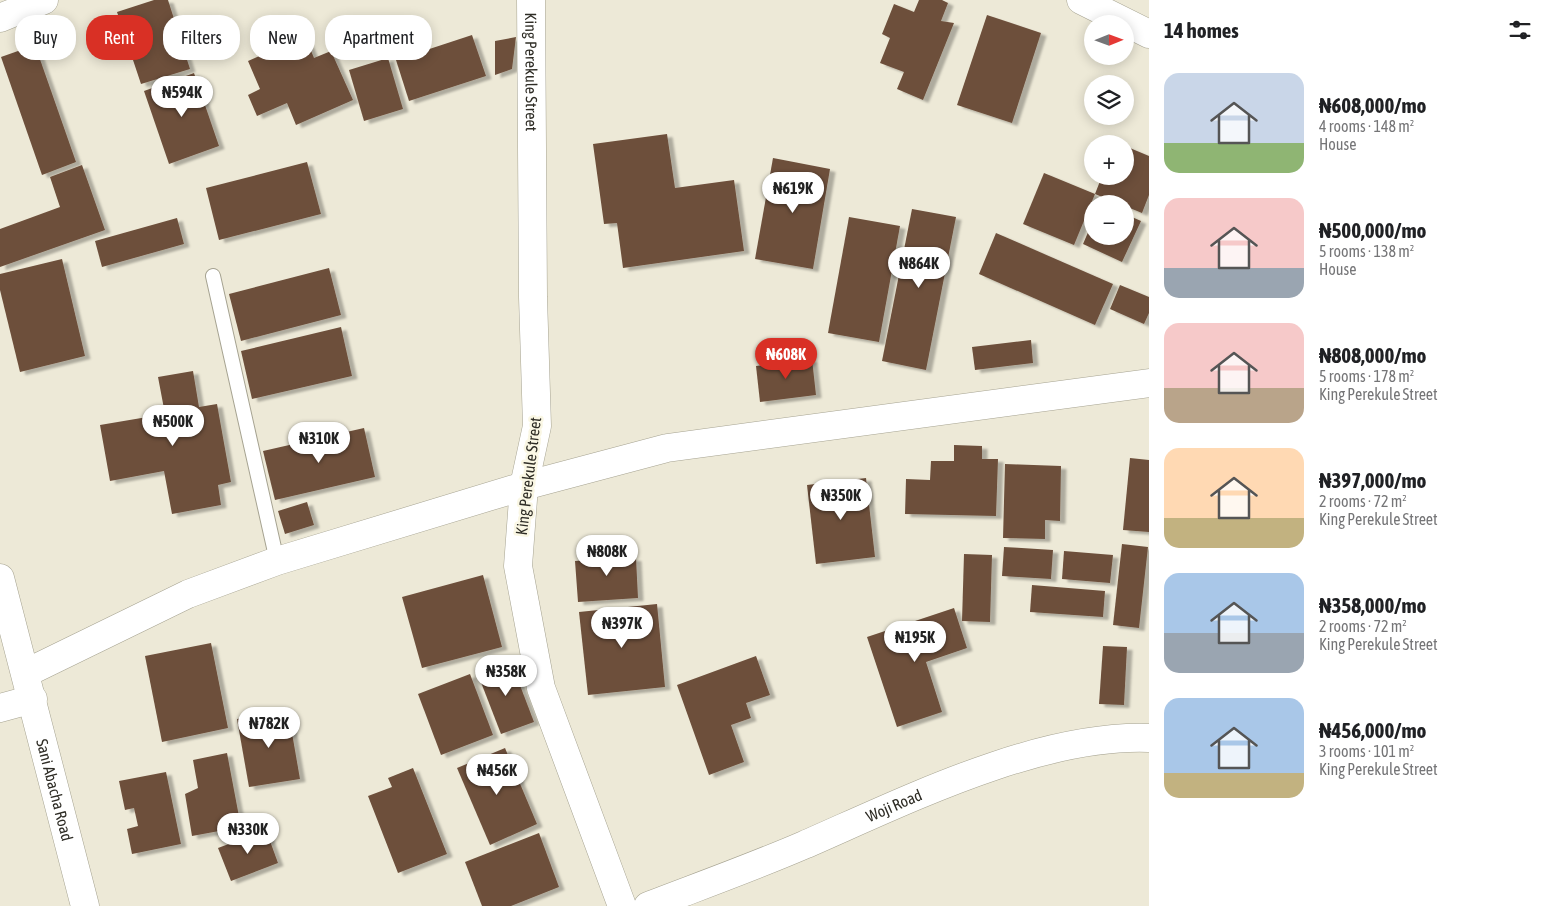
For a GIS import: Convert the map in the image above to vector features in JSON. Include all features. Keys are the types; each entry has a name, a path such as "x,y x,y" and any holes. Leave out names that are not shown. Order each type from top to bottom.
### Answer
{"street":[{"path":"0,18 44,0"},
{"name":"King Perekule Street","path":"531,0 533,297 537,426 524,486 518,566 541,688 622,906"},
{"path":"1081,0 1149,34"},
{"path":"26,674 188,594 277,561 524,486 667,448 1149,383"},
{"name":"Sani Abacha Road","path":"0,578 85,906"},
{"path":"0,708 33,700"},
{"name":"Woji Road","path":"648,906 793,849 920,794 1026,756 1086,742 1149,738"}],"lane":[{"path":"213,276 277,561"}],"building":[{"path":"154,0 168,0 173,15 163,15 163,60 187,60 190,69 141,84 133,60 153,60 153,15 118,15 117,12"},
{"path":"919,0 942,0 948,3 941,21 954,23 923,100 897,89 904,72 880,63 890,38 882,34 894,4 914,12"},
{"path":"987,15 1041,33 1012,123 957,105"},
{"path":"472,35 486,76 409,101 396,60 432,60 432,48"},
{"path":"516,37 512,69 495,75 495,41"},
{"path":"15,52 15,60 40,60 76,162 42,175 1,57"},
{"path":"325,53 325,60 335,60 353,100 296,125 287,103 257,116 248,95 260,89 248,61 315,60 315,58"},
{"path":"382,60 389,60 403,109 364,121 349,70"},
{"path":"194,73 219,146 169,164 144,91"},
{"path":"667,134 675,188 734,180 744,251 623,268 617,223 604,224 593,144"},
{"path":"1134,150 1149,156 1149,195 1142,213 1134,210 1134,195 1095,194 1098,185 1134,185"},
{"path":"773,158 830,169 813,269 755,259"},
{"path":"307,162 321,214 219,240 206,188"},
{"path":"82,165 105,230 0,267 0,229 60,207 50,177"},
{"path":"1044,173 1095,194 1084,195 1084,221 1074,245 1023,224"},
{"path":"912,209 956,217 926,370 882,361"},
{"path":"849,217 900,226 879,342 828,333"},
{"path":"177,218 184,244 102,267 95,241"},
{"path":"1134,218 1141,221 1134,236"},
{"path":"996,233 1113,284 1095,325 979,274"},
{"path":"1085,245 1130,245 1122,262"},
{"path":"62,259 85,356 20,372 0,290 0,274"},
{"path":"329,268 341,315 241,341 229,294"},
{"path":"1120,285 1149,297 1149,313 1144,324 1110,309"},
{"path":"341,327 352,376 252,399 241,351"},
{"path":"1031,340 1033,363 975,370 972,347"},
{"path":"812,359 816,395 760,402 756,366"},
{"path":"193,371 199,407 217,404 231,482 218,485 221,505 172,514 164,471 110,481 100,425 165,414 158,377"},
{"path":"364,428 375,477 275,500 263,451"},
{"path":"954,445 982,446 982,459 998,459 996,516 905,514 906,479 930,480 931,461 954,461"},
{"path":"1130,458 1149,460 1149,532 1123,530"},
{"path":"1005,464 1061,466 1060,521 1045,520 1045,539 1003,538"},
{"path":"866,478 875,557 816,564 807,485"},
{"path":"307,502 314,525 285,534 278,511"},
{"path":"1122,544 1148,547 1139,628 1113,625"},
{"path":"1004,547 1053,550 1051,579 1002,576"},
{"path":"622,549 622,558 636,558 638,598 578,602 575,561 590,560 592,551"},
{"path":"1064,551 1113,555 1110,583 1062,579"},
{"path":"964,554 992,555 990,622 962,621"},
{"path":"483,575 502,647 422,668 402,597"},
{"path":"1032,585 1105,591 1103,617 1030,612"},
{"path":"657,604 665,687 588,695 579,612"},
{"path":"954,608 967,648 926,662 942,712 897,727 867,637"},
{"path":"211,643 228,728 162,742 145,656"},
{"path":"1103,646 1127,647 1124,705 1099,704"},
{"path":"756,656 770,695 746,703 751,718 731,725 744,762 709,775 677,685"},
{"path":"510,659 534,722 501,734 477,672"},
{"path":"470,674 493,735 441,755 418,694"},
{"path":"288,710 300,779 249,787 237,719"},
{"path":"505,748 537,824 490,845 457,768"},
{"path":"227,753 241,827 192,836 185,794 198,788 193,760"},
{"path":"413,768 447,854 398,873 368,796 392,787 388,778"},
{"path":"166,772 181,844 132,854 127,829 138,826 134,808 125,810 119,781"},
{"path":"266,830 278,863 231,881 218,848"},
{"path":"539,833 559,887 511,906 482,906 465,862"}]}
